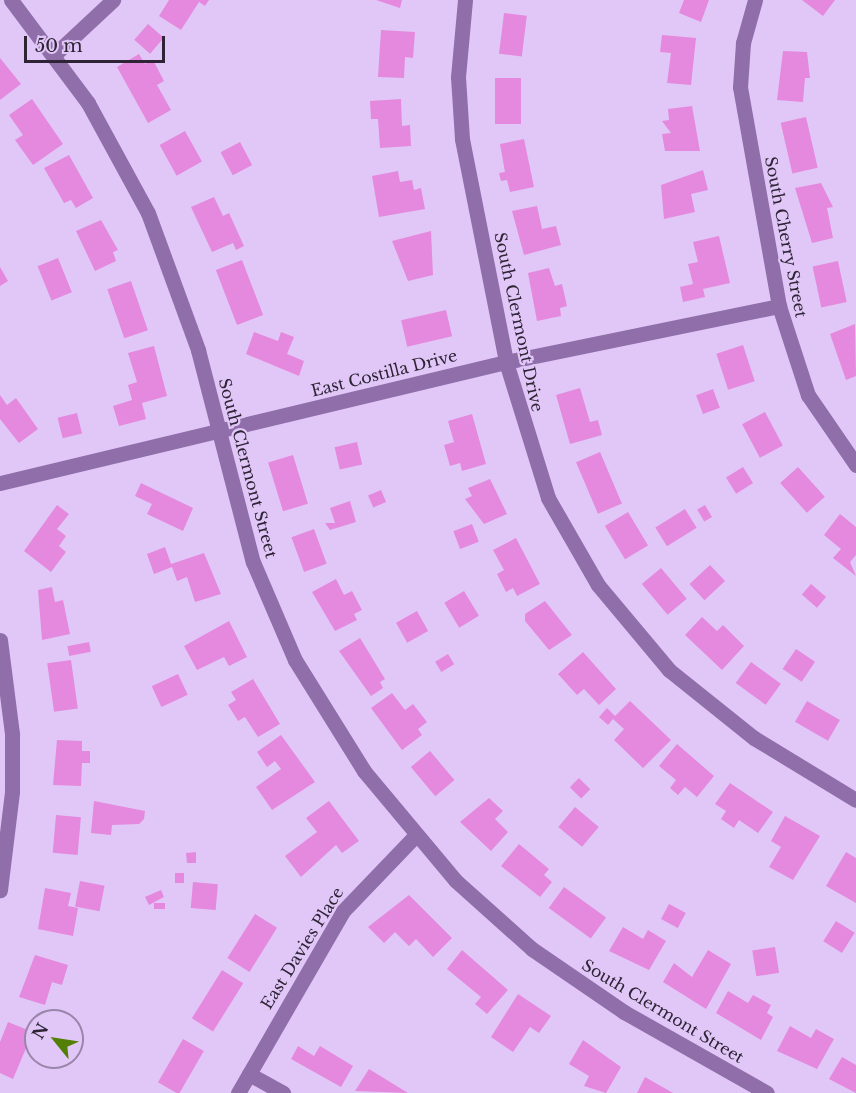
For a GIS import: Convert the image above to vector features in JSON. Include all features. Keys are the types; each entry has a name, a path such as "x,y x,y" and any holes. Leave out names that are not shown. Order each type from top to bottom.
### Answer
{"street":[{"name":"South Clermont Street","path":"11,0 54,55 121,157 148,213 176,278 253,562 295,660 364,771 415,836 492,915 578,983 767,1093"},
{"path":"54,55 113,0"},
{"name":"South Clermont Drive","path":"465,0 458,77 462,139 506,362 548,498 585,565 630,629 704,702 856,800"},
{"name":"South Cherry Street","path":"755,0 743,43 740,87 779,306 808,395 856,465"},
{"name":"East Costilla Drive","path":"0,483 506,362 779,306"},
{"path":"0,640 12,746 0,890"},
{"name":"East Davies Place","path":"238,1093 343,911 415,836"},
{"path":"249,1074 283,1093"}],"building":[{"path":"169,0 209,0 205,6 199,2 181,30 159,16"},
{"path":"376,0 402,0 400,8"},
{"path":"684,0 709,0 701,22 679,13"},
{"path":"802,0 835,0 823,16"},
{"path":"504,13 527,16 522,56 499,54"},
{"path":"148,24 164,38 150,54 134,40"},
{"path":"381,30 415,32 413,58 405,57 404,78 378,77"},
{"path":"662,35 696,38 691,85 667,83 671,53 660,52"},
{"path":"783,51 807,52 810,78 805,78 803,102 777,100"},
{"path":"139,54 145,64 153,60 164,81 157,85 171,110 148,123 117,67"},
{"path":"0,58 21,84 0,100"},
{"path":"495,78 521,78 521,124 495,124"},
{"path":"32,99 63,144 33,165 15,140 23,135 9,115"},
{"path":"401,99 402,126 410,125 411,146 380,148 378,119 371,119 370,101"},
{"path":"692,106 700,151 665,151 662,134 671,133 662,121 669,120 668,109"},
{"path":"806,117 818,168 792,174 781,123"},
{"path":"185,131 202,162 177,176 160,145"},
{"path":"524,139 534,187 510,192 507,180 501,181 499,173 505,172 500,144"},
{"path":"240,142 252,165 233,175 221,152"},
{"path":"69,155 93,198 76,208 71,200 64,203 44,168"},
{"path":"703,170 708,190 691,194 695,212 664,219 661,185"},
{"path":"398,171 400,182 412,180 414,190 421,188 425,209 379,217 372,176"},
{"path":"821,183 833,207 827,208 833,238 812,243 795,188"},
{"path":"214,197 223,216 229,213 244,246 236,250 233,243 212,252 191,207"},
{"path":"537,206 542,229 556,226 561,245 524,255 512,211"},
{"path":"101,220 118,250 113,252 116,261 95,271 76,231"},
{"path":"431,231 433,275 408,281 392,241"},
{"path":"719,236 730,283 703,289 705,297 683,302 680,287 693,284 688,264 698,262 693,242"},
{"path":"58,258 72,292 51,301 38,266"},
{"path":"242,260 263,315 237,325 216,270"},
{"path":"838,261 847,302 821,307 813,266"},
{"path":"0,267 8,281 0,286"},
{"path":"549,268 555,286 562,284 567,306 560,308 561,316 537,321 528,273"},
{"path":"131,281 148,330 124,338 107,289"},
{"path":"446,310 452,336 407,347 401,320"},
{"path":"855,324 856,376 846,380 830,334"},
{"path":"254,332 278,341 281,332 294,337 287,354 304,361 299,376 246,354"},
{"path":"743,345 755,381 728,390 716,354"},
{"path":"154,346 167,396 142,403 146,419 119,426 113,406 132,400 128,385 137,382 128,353"},
{"path":"580,388 590,422 598,420 602,435 570,444 556,395"},
{"path":"713,389 720,408 703,414 696,395"},
{"path":"0,395 7,405 16,398 38,429 19,443 0,419"},
{"path":"765,412 783,446 760,458 742,424"},
{"path":"77,413 82,433 63,438 58,418"},
{"path":"472,414 486,464 462,471 460,463 450,466 444,445 454,442 448,421"},
{"path":"357,442 362,464 340,470 335,447"},
{"path":"600,452 622,504 598,514 576,462"},
{"path":"293,455 308,504 283,511 268,463"},
{"path":"743,467 753,483 736,494 726,478"},
{"path":"798,467 825,497 807,513 780,483"},
{"path":"490,479 507,514 484,524 465,499 472,496 468,488"},
{"path":"141,483 193,508 183,531 147,514 152,504 135,496"},
{"path":"381,490 386,502 373,507 368,495"},
{"path":"350,501 356,522 330,530 325,523 335,523 330,508"},
{"path":"57,505 69,514 57,529 66,536 59,546 66,552 51,572 24,551"},
{"path":"705,505 712,517 704,522 697,509"},
{"path":"685,509 697,528 667,546 655,528"},
{"path":"628,512 648,545 625,559 605,526"},
{"path":"840,514 856,527 856,555 850,562 856,576 833,558 841,549 824,535"},
{"path":"472,524 479,542 460,549 453,531"},
{"path":"314,529 327,564 304,572 291,537"},
{"path":"516,538 540,584 517,596 513,588 506,592 497,574 504,570 493,550"},
{"path":"165,547 171,564 204,553 221,594 195,602 187,577 177,581 172,567 154,574 147,554"},
{"path":"710,565 725,581 705,600 690,584"},
{"path":"661,568 687,599 668,615 642,584"},
{"path":"336,579 344,595 352,591 362,610 354,614 357,620 335,631 312,592"},
{"path":"811,584 826,597 817,608 802,595"},
{"path":"52,587 55,602 63,600 70,634 42,640 38,590"},
{"path":"464,591 479,616 459,628 444,603"},
{"path":"545,601 572,635 549,650 525,621 525,614"},
{"path":"417,611 428,631 407,643 396,623"},
{"path":"702,617 717,631 723,625 744,646 722,670 685,635"},
{"path":"229,621 247,657 229,666 224,657 197,670 184,646"},
{"path":"360,638 385,679 380,682 383,688 371,696 339,651"},
{"path":"89,642 91,652 69,656 67,646"},
{"path":"796,649 815,662 802,682 783,669"},
{"path":"583,652 616,689 599,705 584,689 577,695 558,674"},
{"path":"448,654 454,664 441,672 435,662"},
{"path":"71,660 78,709 54,712 47,663"},
{"path":"751,662 781,684 766,705 736,683"},
{"path":"178,674 188,695 161,707 152,686"},
{"path":"253,679 280,724 258,737 245,717 238,721 228,705 236,700 231,692"},
{"path":"392,693 405,710 413,704 427,722 418,729 422,735 402,750 371,708"},
{"path":"630,701 671,740 643,768 614,740 624,729 613,719 608,725 599,717 607,708 615,716"},
{"path":"807,701 840,720 828,741 795,722"},
{"path":"281,735 315,782 272,810 256,787 281,769 275,761 267,767 257,752"},
{"path":"57,740 82,741 82,751 90,751 90,763 82,763 81,786 53,785"},
{"path":"677,744 714,776 697,797 685,787 678,795 670,788 676,780 659,766"},
{"path":"430,751 454,780 435,796 411,767"},
{"path":"579,778 590,789 581,799 570,787"},
{"path":"730,783 773,812 758,833 739,820 734,828 721,819 726,811 715,804"},
{"path":"489,798 503,811 495,819 508,832 491,851 460,822"},
{"path":"94,801 145,811 144,819 139,824 112,825 111,835 91,833"},
{"path":"329,801 359,841 342,853 336,845 301,877 285,856 317,832 306,818"},
{"path":"575,807 599,827 582,847 558,827"},
{"path":"56,815 81,817 78,855 53,853"},
{"path":"785,816 820,836 793,880 769,867 781,847 771,841"},
{"path":"519,844 549,869 544,875 552,882 540,897 501,866"},
{"path":"196,852 196,863 187,863 186,853"},
{"path":"846,852 856,858 856,903 826,886"},
{"path":"175,873 184,873 184,883 175,883"},
{"path":"80,881 105,886 100,911 75,907"},
{"path":"193,882 218,884 216,910 191,908"},
{"path":"564,887 606,918 591,939 549,908"},
{"path":"45,888 71,893 68,906 78,908 73,936 38,929"},
{"path":"161,890 164,897 149,905 145,897"},
{"path":"409,895 452,938 433,957 416,939 409,946 395,932 384,943 368,927"},
{"path":"154,903 165,903 165,909 154,909"},
{"path":"669,904 686,913 678,928 661,919"},
{"path":"255,914 277,928 249,972 227,958"},
{"path":"836,921 855,933 842,953 823,941"},
{"path":"623,927 643,939 648,930 666,941 649,970 609,951"},
{"path":"775,947 779,973 756,976 752,951"},
{"path":"462,950 508,990 487,1014 475,1004 481,997 447,969"},
{"path":"708,950 731,964 706,1009 663,982 674,963 692,977"},
{"path":"35,955 68,965 62,985 52,982 45,1005 19,997"},
{"path":"222,970 243,983 213,1032 192,1018"},
{"path":"728,991 748,1003 753,995 771,1005 767,1013 773,1017 761,1040 716,1013"},
{"path":"518,994 551,1016 539,1033 530,1027 513,1052 491,1037"},
{"path":"8,1022 24,1028 24,1053 13,1079 0,1073 0,1042"},
{"path":"790,1026 811,1038 816,1029 834,1039 817,1069 777,1051"},
{"path":"183,1039 204,1051 180,1093 158,1082"},
{"path":"583,1040 621,1067 606,1093 584,1086 589,1076 569,1064"},
{"path":"298,1046 314,1056 320,1046 353,1066 341,1087 291,1059"},
{"path":"842,1057 856,1065 856,1093 829,1079"},
{"path":"369,1069 408,1093 355,1091"},
{"path":"645,1077 673,1093 637,1093"}]}
